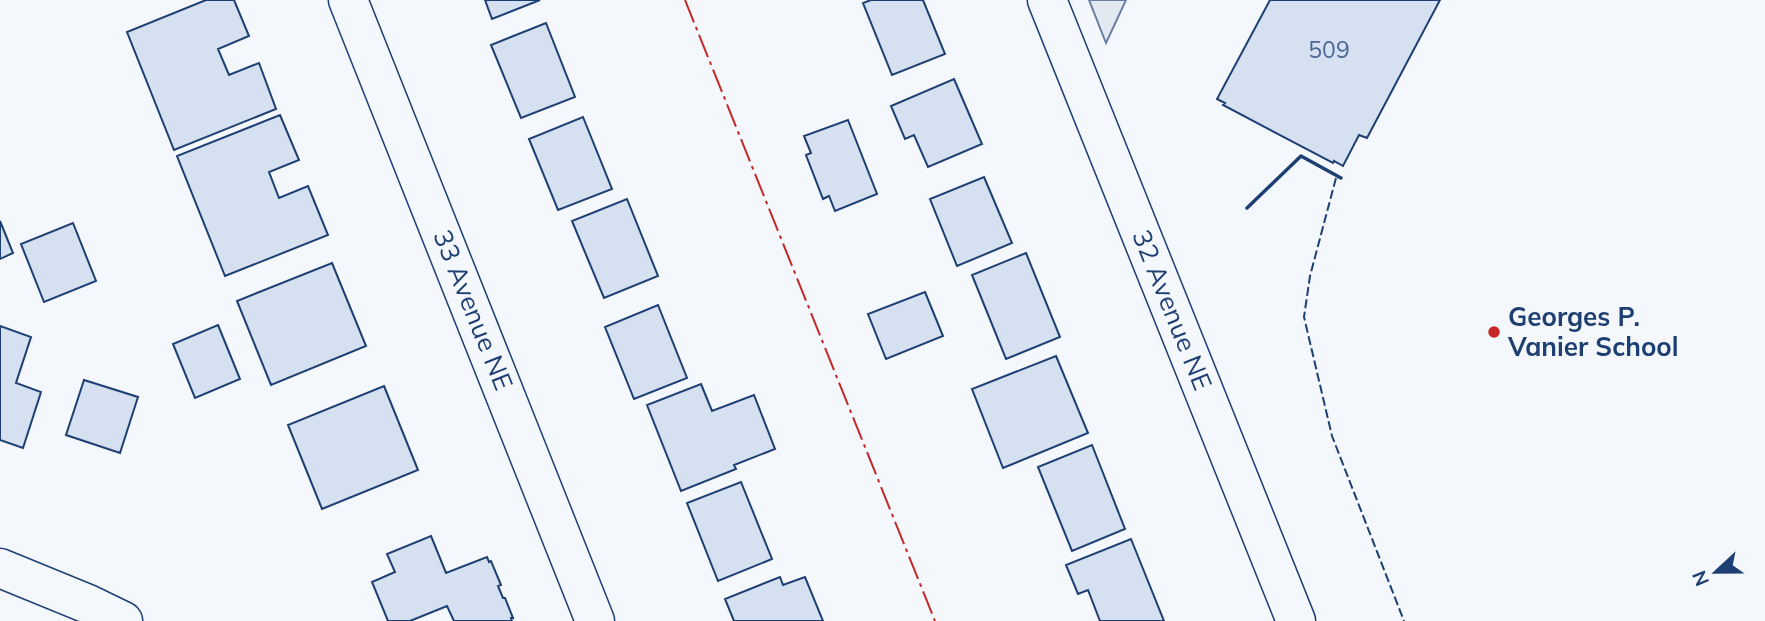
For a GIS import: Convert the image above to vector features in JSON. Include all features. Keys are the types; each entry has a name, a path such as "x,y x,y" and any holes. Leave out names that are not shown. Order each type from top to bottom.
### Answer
{"street":[{"name":"33 Avenue NE","path":"348,0 595,621"},
{"name":"32 Avenue NE","path":"1047,0 1296,621"},
{"path":"0,568 123,621"}],"shaded area":[{"path":"1089,0 1126,0 1106,43"}],"building":[{"path":"206,0 234,0 249,36 218,49 229,75 259,63 276,109 174,150 127,32"},
{"path":"485,0 540,0 492,19"},
{"path":"871,0 923,0 945,54 892,75 863,3"},
{"path":"1270,0 1440,0 1367,138 1359,135 1343,166 1223,105 1225,103 1217,99"},
{"path":"546,23 575,97 521,118 491,45"},
{"path":"954,79 982,144 928,167 914,135 905,139 891,106"},
{"path":"280,115 299,160 269,172 279,198 308,186 328,235 225,276 177,156"},
{"path":"583,117 612,189 558,210 529,139"},
{"path":"848,120 877,194 835,211 829,196 823,199 806,155 811,153 804,136"},
{"path":"984,177 1012,243 957,266 930,199"},
{"path":"627,199 658,276 604,298 572,221"},
{"path":"0,221 13,253 0,259"},
{"path":"73,223 96,281 44,302 21,244"},
{"path":"1026,253 1060,337 1006,359 972,275"},
{"path":"332,263 366,346 271,385 237,301"},
{"path":"925,292 943,336 886,359 868,314"},
{"path":"658,305 687,378 634,399 605,327"},
{"path":"218,325 240,379 195,398 173,344"},
{"path":"0,326 31,337 16,383 41,392 23,448 0,440"},
{"path":"1056,356 1088,433 1003,468 972,389"},
{"path":"84,380 138,397 120,453 66,435"},
{"path":"701,384 712,411 754,395 775,449 734,465 736,469 681,491 647,405"},
{"path":"384,386 418,470 322,509 288,425"},
{"path":"1092,445 1125,529 1072,551 1038,467"},
{"path":"741,482 772,559 718,581 687,503"},
{"path":"431,536 446,573 487,557 489,562 491,561 512,621 454,621 447,606 410,621 388,621 372,582 395,572 387,554"},
{"path":"1131,539 1164,621 1100,621 1088,590 1078,594 1066,565"},
{"path":"780,577 783,585 805,577 823,621 734,621 725,599"}],"fence":[{"path":"1336,178 1310,276 1304,317 1332,436 1404,621"}],"wall":[{"path":"1247,208 1301,156 1341,178"}],"power":[{"path":"685,0 935,621"}],"place":[{"name":"Georges P. Vanier School","path":"1494,332"}]}
